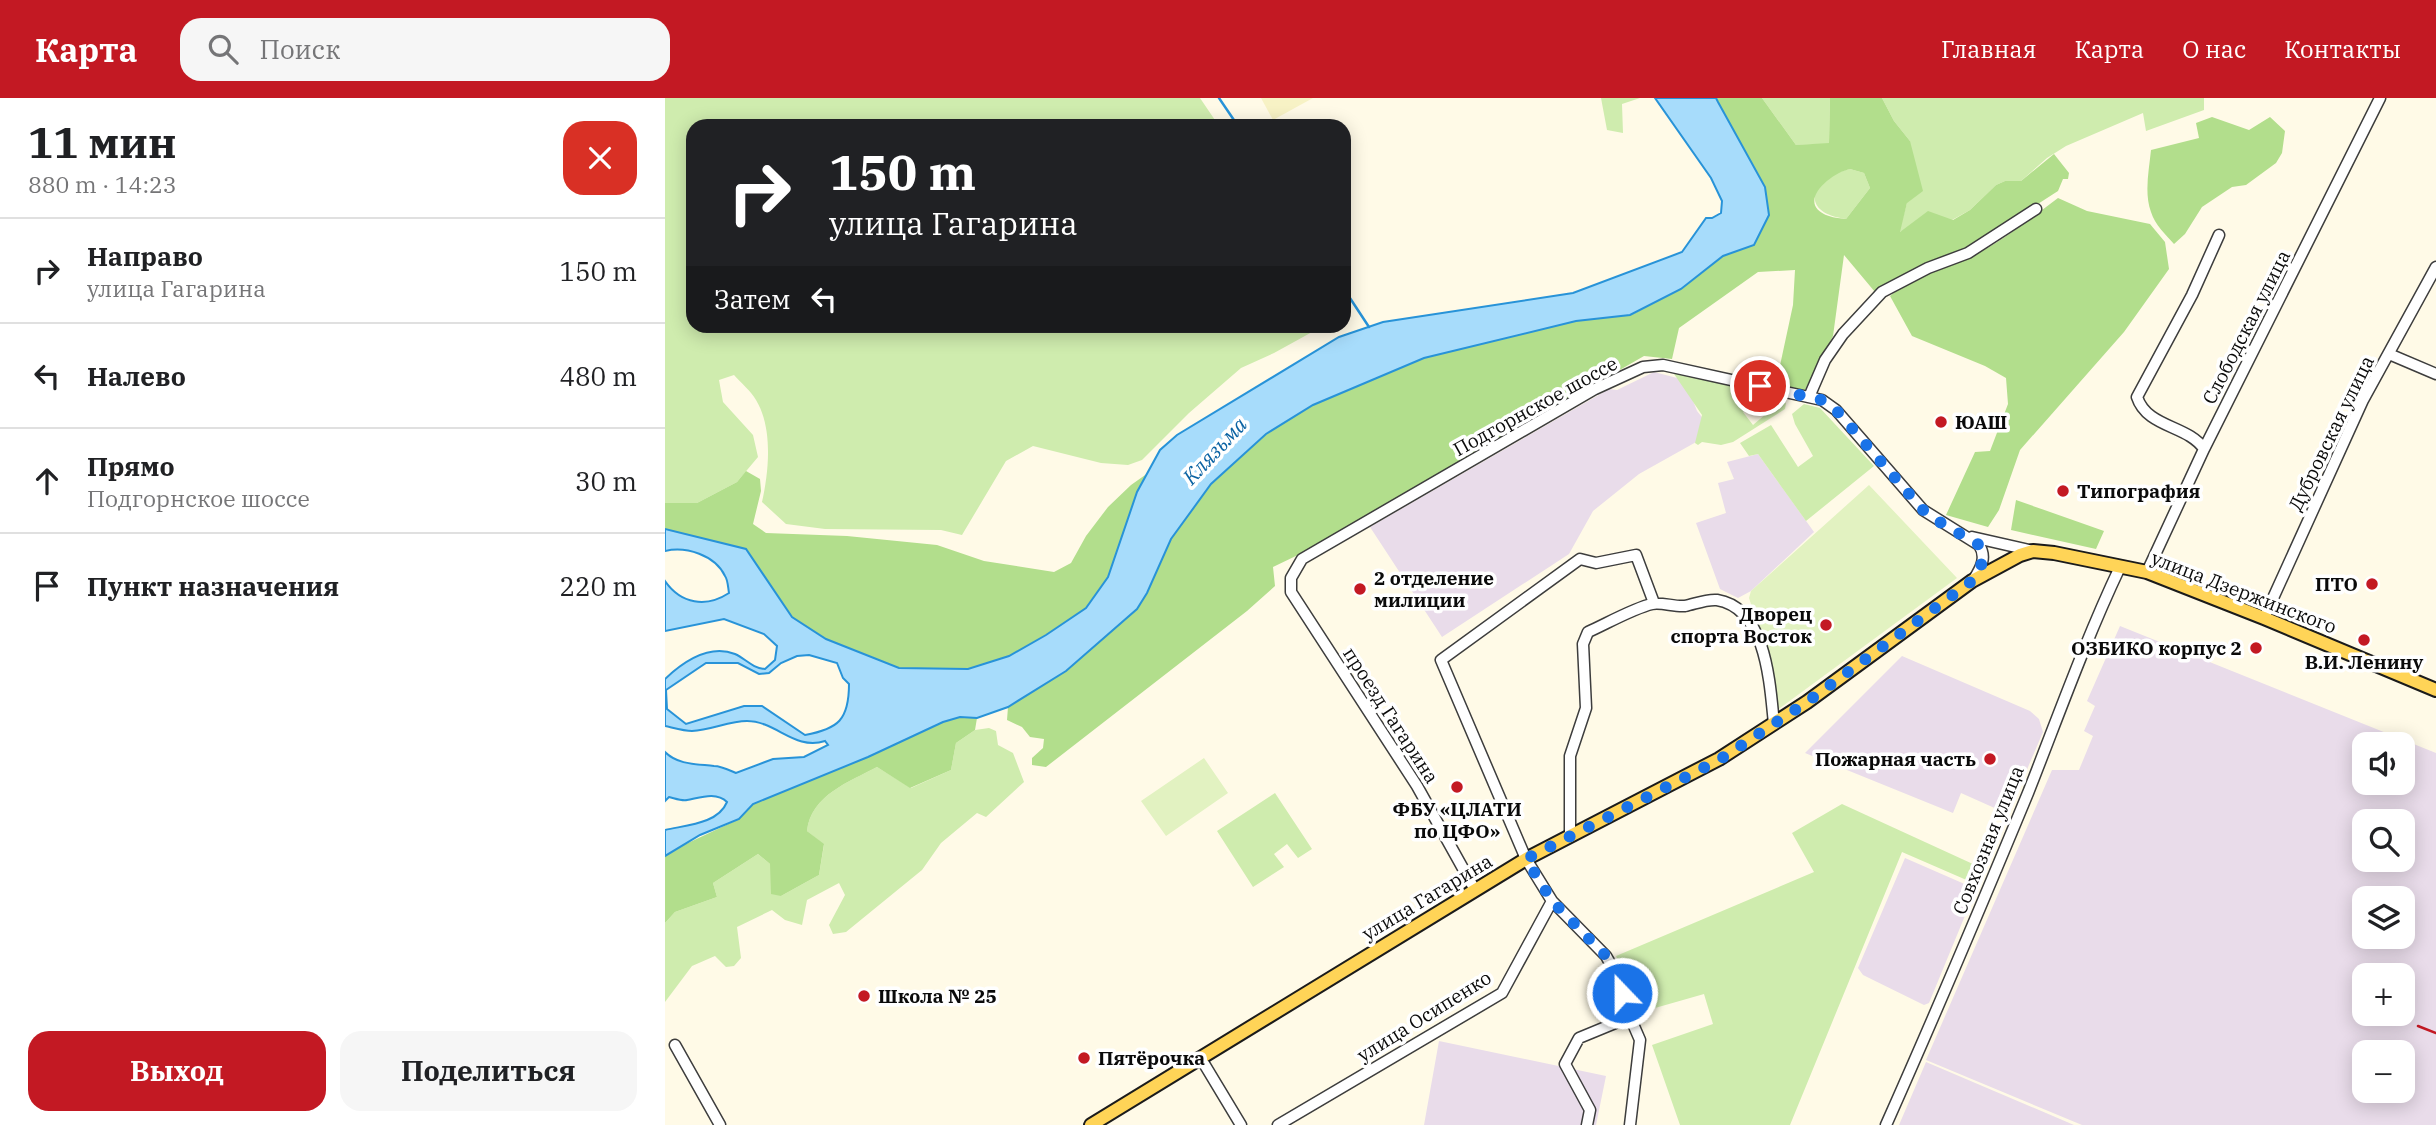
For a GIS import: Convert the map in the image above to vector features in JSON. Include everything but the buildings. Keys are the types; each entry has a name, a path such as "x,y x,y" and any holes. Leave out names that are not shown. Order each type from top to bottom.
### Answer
{"main road":[{"name":"улица Дзержинского","path":"2033,551 2147,572 2436,690"},
{"name":"улица Гагарина","path":"1091,1125 1526,859 1719,760 1774,724 1972,581 2007,561 2033,551"}],"street":[{"name":"Слободская улица","path":"2147,572 2204,449 2380,98"},
{"path":"1809,397 1825,360 1843,334 1882,292 1928,268 1968,253 2036,209"},
{"path":"2204,449 2199,442 2141,408 2137,397 2186,305 2219,235"},
{"name":"Дубровская улица","path":"2264,618 2363,400 2436,267"},
{"path":"2389,354 2436,374"},
{"name":"Подгорнское шоссе","path":"1301,559 1595,390 1643,367 1663,365 1822,400 1836,410 1923,510 1958,534"},
{"path":"1958,534 2033,551"},
{"path":"1958,534 1979,545 1983,552 1979,571 1972,581"},
{"path":"1989,572 1999,557 1991,542"},
{"path":"1630,1125 1640,1040 1614,970 1606,956 1552,901 1526,859 1441,660 1580,559 1596,563 1636,555 1654,603"},
{"name":"проезд Гагарина","path":"1301,559 1291,578 1291,592 1417,786 1475,890"},
{"name":"Совхозная улица","path":"1886,1125 1931,1024 2120,567"},
{"path":"1570,835 1570,756 1586,708 1583,644 1588,632 1654,603 1677,607 1721,601 1745,616 1755,628 1763,654 1774,724"},
{"name":"улица Осипенко","path":"1278,1125 1502,993 1552,901"},
{"path":"1587,1125 1590,1110 1565,1064 1579,1038 1630,1017"},
{"path":"675,1045 720,1125"},
{"path":"1200,1057 1241,1125"}],"shaded area":[{"path":"1261,98 1313,98 1275,119"},
{"path":"1654,372 1685,380 1697,411 1714,432 1639,474 1593,511 1569,554 1442,637 1370,527 1609,389 1617,390"},
{"path":"1758,454 1814,532 1751,591 1738,598 1720,589 1696,523 1726,513 1718,483 1734,479 1727,462"},
{"path":"2120,626 2384,732 2352,732 2352,795 2415,795 2415,745 2436,753 2436,1125 2082,1125 1926,1060 2052,770 2079,770 2093,736 2084,731 2095,706 2087,701"},
{"path":"1902,656 2030,711 2039,719 2043,732 2008,814 1961,793 1953,813 1805,753"},
{"path":"1905,858 1976,889 1929,1003 1924,1005 1863,975 1858,968"},
{"path":"1439,1041 1606,1076 1596,1125 1424,1125"},
{"path":"1926,1062 2074,1125 1899,1125"}],"green space":[{"path":"665,98 1200,98 1214,119 686,119 686,333 1310,333 1241,368 1189,413 1142,460 1128,465 1101,463 1033,446 1006,461 962,535 941,530 825,529 786,524 762,502 768,463 765,423 754,397 734,375 719,380 723,402 753,435 758,457 737,482 697,503 665,503"},
{"path":"1601,98 1640,98 1622,104 1623,133 1607,130"},
{"path":"1716,98 1762,98 1796,145 1829,143 1830,98 1882,98 1894,121 1910,141 1923,191 1907,203 1900,232 1928,211 1953,220 1970,210 1996,185 2005,181 2021,181 2054,154 2069,173 2068,179 2063,179 2058,191 1973,246 1926,265 1875,292 1844,255 1833,336 1805,390 1776,384 1793,305 1795,270 1758,272 1679,328 1672,359 1644,356 1273,567 1275,586 1247,611 1046,767 1032,765 1032,758 1043,748 1044,739 1030,737 1022,727 1007,720 1008,707 1137,609 1171,539 1211,484 1266,434 1313,405 1424,358 1576,321 1631,315 1681,289 1723,256 1754,245 1746,154","holes":["1850,169 1864,173 1870,188 1846,219 1831,217 1819,211 1815,197 1825,182"]},
{"path":"1762,98 1830,98 1829,144 1796,145"},
{"path":"1882,98 2204,98 2204,110 2146,131 2143,113 2066,146 2047,158 2021,181 2005,181 1996,185 1970,210 1952,220 1899,232 1907,203 1910,141 1894,121"},
{"path":"2212,117 2249,130 2270,117 2285,131 2282,153 2276,163 2246,185 2232,187 2202,207 2185,234 2174,244 2155,221 2149,205 2151,150 2199,138 2196,123"},
{"path":"1850,169 1864,173 1870,188 1846,219 1830,215 1815,202 1815,194 1827,179"},
{"path":"2058,198 2087,211 2150,224 2165,242 2169,269 2124,332 2020,450 1999,510 1988,527 1946,515 1975,452 1990,451 2008,404 2006,378 1985,366 1912,336 1890,296 1920,278 1984,250"},
{"path":"1672,371 1767,392 1743,412 1753,425 1780,402 1786,403 1785,409 1733,442 1721,445 1702,442 1698,445 1695,443 1702,415"},
{"path":"1804,404 1820,408 1874,466 1806,521 1758,454 1749,456 1740,443 1771,425 1798,467 1813,456 1792,414"},
{"path":"746,471 760,479 761,491 753,524 766,533 847,536 937,545 984,561 1054,572 1071,563 1086,536 1108,507 1148,473 1137,492 1108,577 1086,608 1009,656 968,669 899,668 826,639 792,617 746,549 665,529 665,503 697,503 737,482"},
{"name":"Дворец спорта Восток","path":"1869,485 1957,578 1776,711 1767,653 1749,598 1751,591"},
{"path":"2016,500 2104,531 2096,549 2011,530"},
{"path":"959,717 977,718 975,730 956,743 951,770 910,788 877,767 833,791 816,808 807,831 824,844 819,875 781,896 771,894 770,864 758,854 713,883 717,897 675,912 665,923 665,856 671,851 739,819 753,804"},
{"path":"989,728 996,731 998,745 1013,753 1024,782 986,817 977,813 941,843 922,870 846,932 833,934 829,925 845,895 839,883 807,900 802,925 785,920 772,910 737,927 741,958 734,966 726,967 715,956 692,966 665,1002 665,923 675,912 717,897 713,883 758,854 770,864 781,896 819,875 824,845 807,831 816,808 833,791 877,767 911,788 951,770 956,743 975,730"},
{"path":"1204,758 1228,793 1166,836 1141,801"},
{"path":"1275,793 1312,849 1298,858 1287,844 1274,854 1284,867 1253,887 1217,831"},
{"path":"1842,804 1986,870 1978,885 1902,852 1790,1125 1680,1125 1652,1045 1713,1024 1704,994 1641,1012 1616,956 1814,872 1792,833"}],"water":[{"name":"Клязьма","path":"1655,98 1716,98 1765,187 1769,215 1754,245 1723,256 1681,289 1630,315 1576,321 1424,358 1313,405 1266,434 1211,484 1171,539 1137,609 1066,671 1008,707 977,718 960,717 943,722 868,757 753,804 739,819 700,835 665,856 665,830 709,819 723,809 727,802 713,796 685,800 669,797 665,801 665,752 682,762 719,767 736,773 773,759 804,757 828,745 825,741 804,742 757,722 733,722 692,731 665,726 665,679 680,667 697,656 716,651 735,654 765,669 775,660 777,646 764,634 724,619 665,631 665,581 679,595 694,601 712,601 729,593 725,576 707,558 691,551 665,551 665,529 746,549 792,617 826,639 899,668 968,669 1009,656 1086,608 1108,577 1137,492 1160,450 1177,435 1339,337 1383,322 1573,293 1682,252 1706,218 1721,213 1722,201 1711,178","holes":["809,655 837,663 843,678 849,684 844,714 826,730 805,735 762,706 744,706 686,724 667,709 666,690 706,663 738,663 759,674 769,673 781,663 797,656"]}],"waterway":[{"path":"1219,98 1233,119"},
{"path":"1351,300 1369,327"}],"railway":[{"path":"2418,1026 2436,1033"}],"place":[{"name":"ЮАШ","path":"1941,422"},
{"name":"Типография","path":"2063,491"},
{"name":"ПТО","path":"2372,584"},
{"name":"2 отделение милиции","path":"1360,589"},
{"name":"Дворец спорта Восток","path":"1826,625"},
{"name":"В.И. Ленину","path":"2364,640"},
{"name":"ОЗБИКО корпус 2","path":"2256,648"},
{"name":"Пожарная часть","path":"1990,759"},
{"name":"ФБУ «ЦЛАТИ по ЦФО»","path":"1457,787"},
{"name":"Школа № 25","path":"864,996"},
{"name":"Пятёрочка","path":"1084,1058"}],"route":[{"path":"1622,993 1606,956 1552,901 1526,859 1719,760 1774,724 1972,581 1983,559 1979,545 1923,510 1836,410 1822,400 1760,386"}]}
